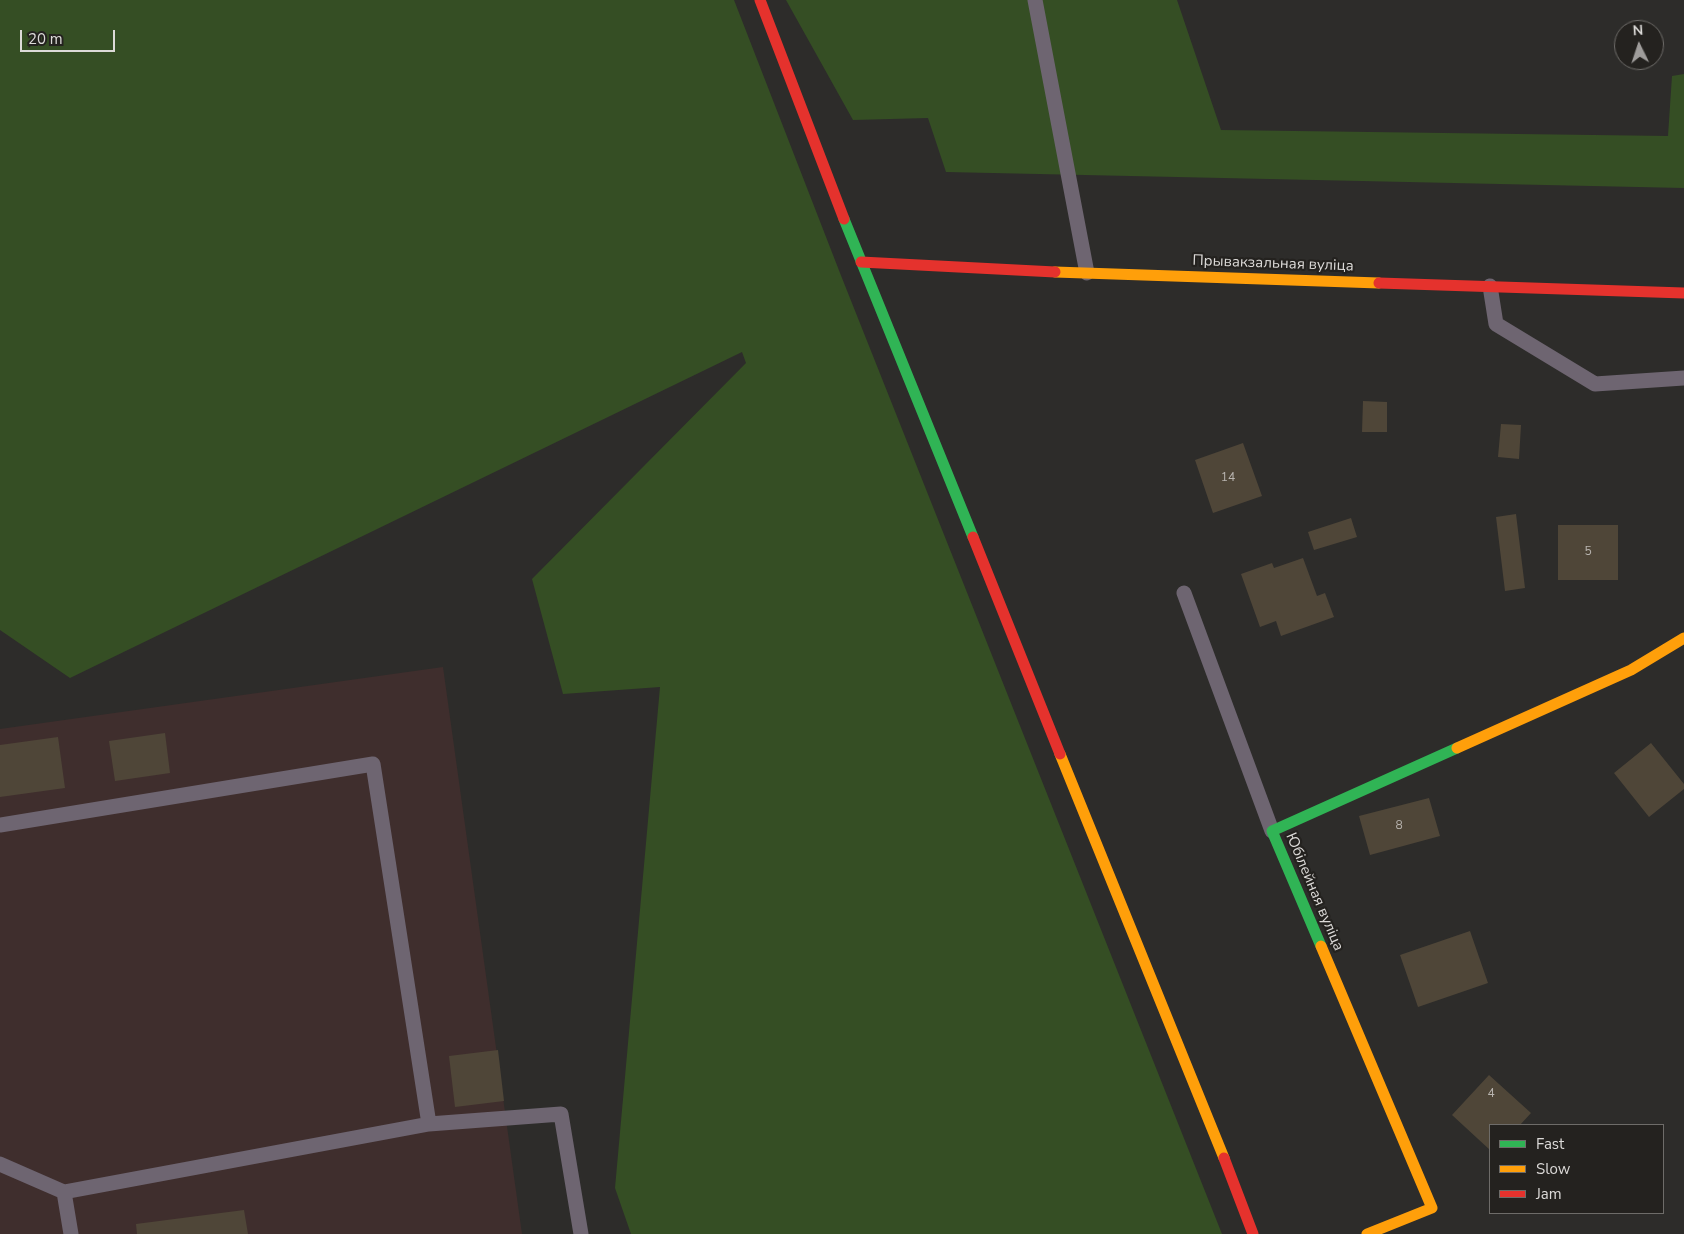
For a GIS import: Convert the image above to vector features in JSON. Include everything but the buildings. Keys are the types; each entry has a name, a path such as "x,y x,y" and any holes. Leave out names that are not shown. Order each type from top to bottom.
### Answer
{"street":[{"path":"760,0 861,262 1218,1143 1253,1234"},
{"name":"Прывакзальная вуліца","path":"861,262 1087,273 1684,293"},
{"name":"Юбілейная вуліца","path":"1367,1234 1432,1208 1272,830 1631,670 1684,638"}],"lane":[{"path":"1035,0 1087,273"},
{"path":"1490,286 1496,324 1595,384 1684,378"},
{"path":"1184,593 1272,830"},
{"path":"0,825 373,764 429,1124"},
{"path":"0,1164 64,1192 429,1124 561,1114 582,1234"},
{"path":"64,1192 71,1234"}],"shaded area":[{"path":"443,667 522,1234 0,1234 0,729"}],"green space":[{"path":"0,0 734,0 840,273 1222,1234 631,1234 615,1188 660,687 563,694 532,579 746,363 742,352 70,678 0,630"},
{"path":"786,0 1177,0 1221,130 1668,136 1672,76 1684,74 1684,188 946,172 928,118 853,120"}],"traffic: fast":[{"path":"844,219 973,537"},
{"path":"1321,946 1272,831 1457,748"}],"traffic: slow":[{"path":"1055,272 1379,283"},
{"path":"1457,748 1631,670 1684,638"},
{"path":"1060,754 1224,1158"},
{"path":"1321,946 1432,1208 1367,1234"}],"traffic: jam":[{"path":"760,0 844,219"},
{"path":"861,262 1055,272"},
{"path":"1379,283 1684,293"},
{"path":"973,537 1060,754"},
{"path":"1224,1158 1253,1234"}]}
